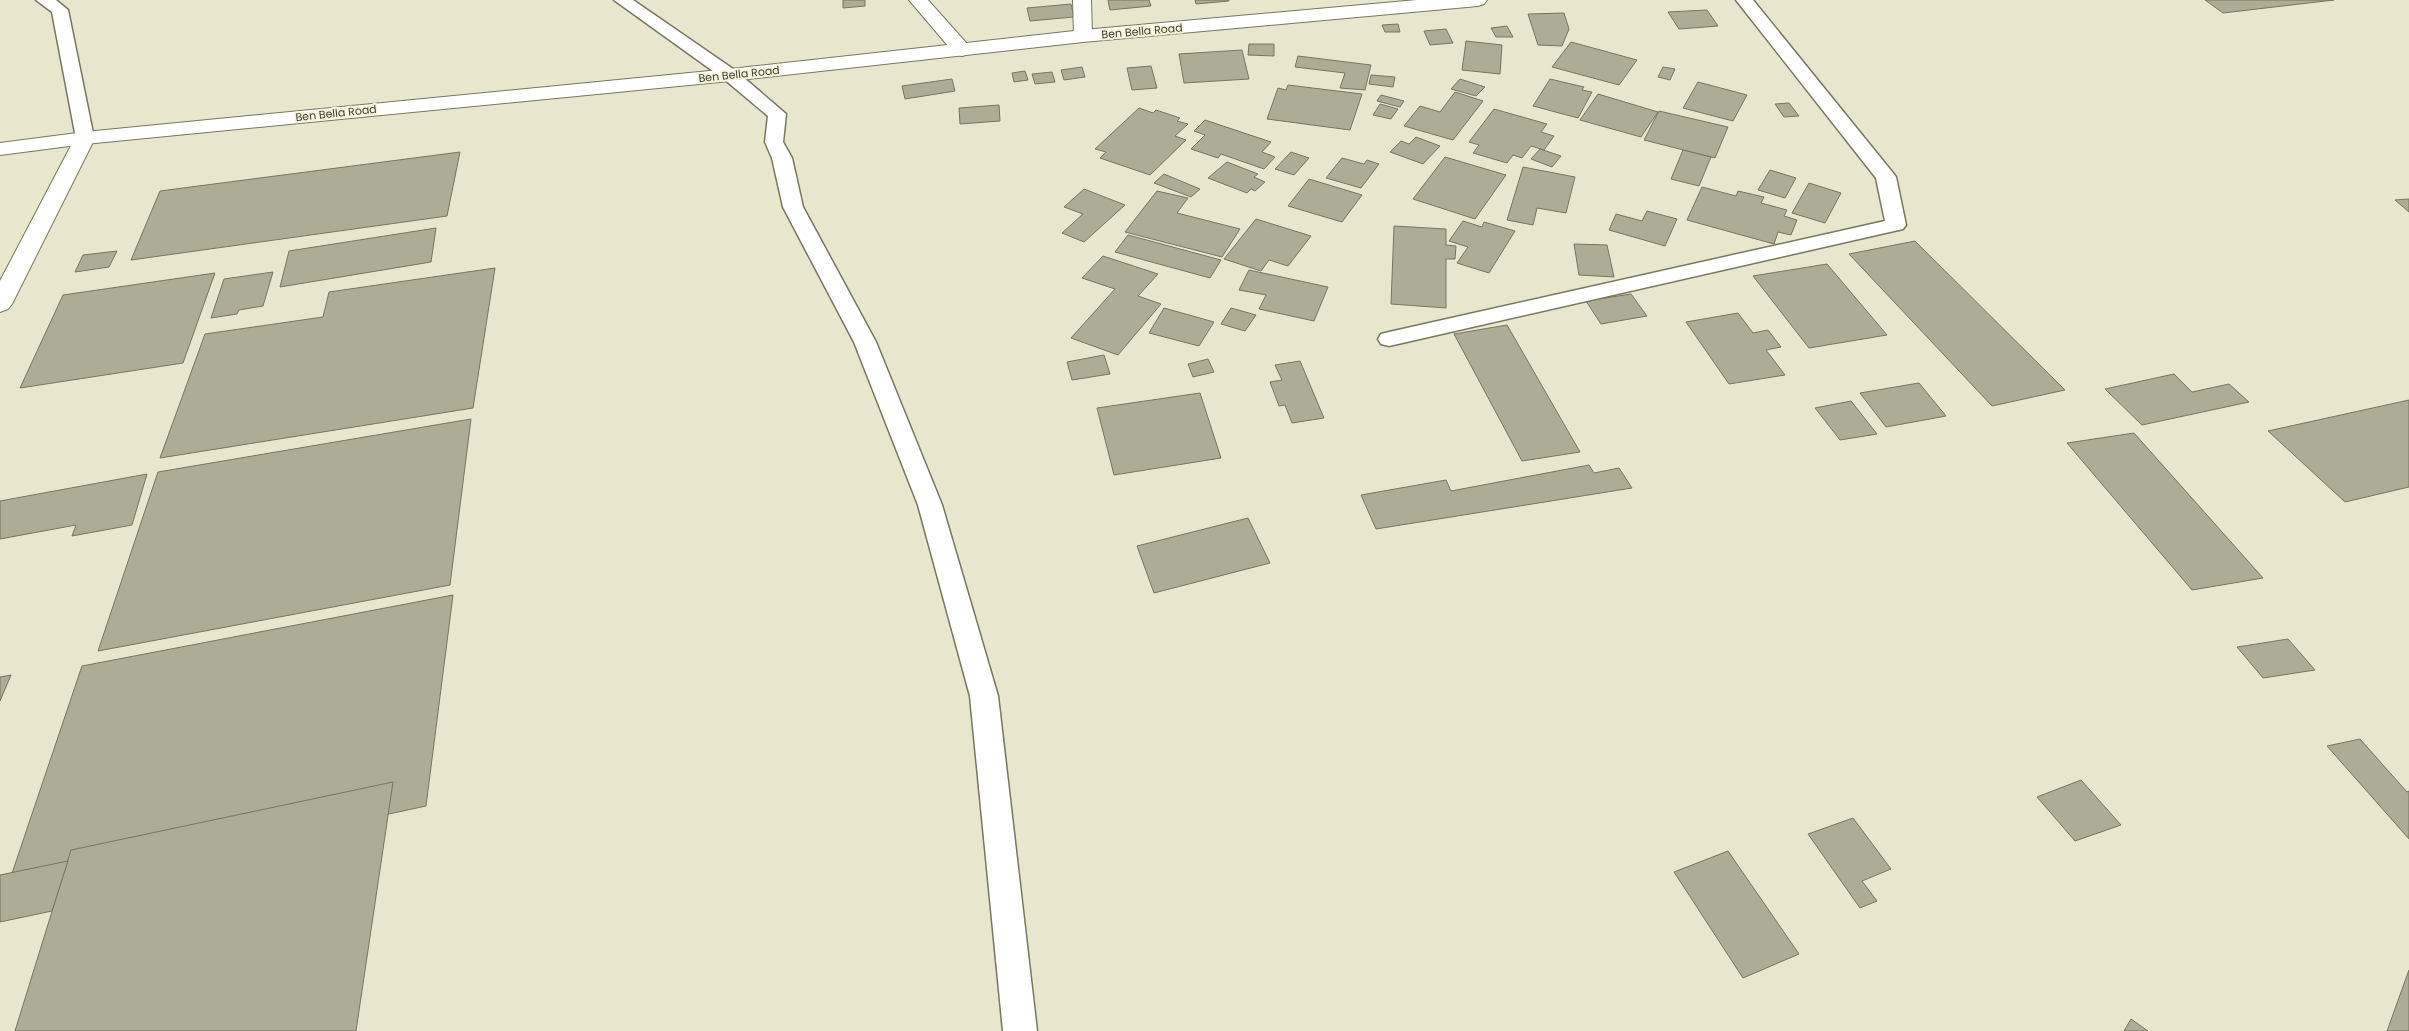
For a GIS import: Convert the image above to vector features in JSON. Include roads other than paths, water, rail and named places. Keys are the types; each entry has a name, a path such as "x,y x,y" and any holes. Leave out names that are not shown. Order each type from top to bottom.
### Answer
{"main road":[{"path":"918,0 962,50"},
{"path":"1082,0 1083,36"},
{"name":"Ben Bella Road","path":"0,149 85,138 730,75 1083,36 1478,0"},
{"path":"0,304 85,138"}],"lane":[{"path":"44,0 60,10 85,138"},
{"path":"622,0 730,75 777,114 774,142 782,158 793,207 865,342 930,505 984,696 1020,1031"},
{"path":"1389,339 1896,225 1886,178 1744,0"}]}
